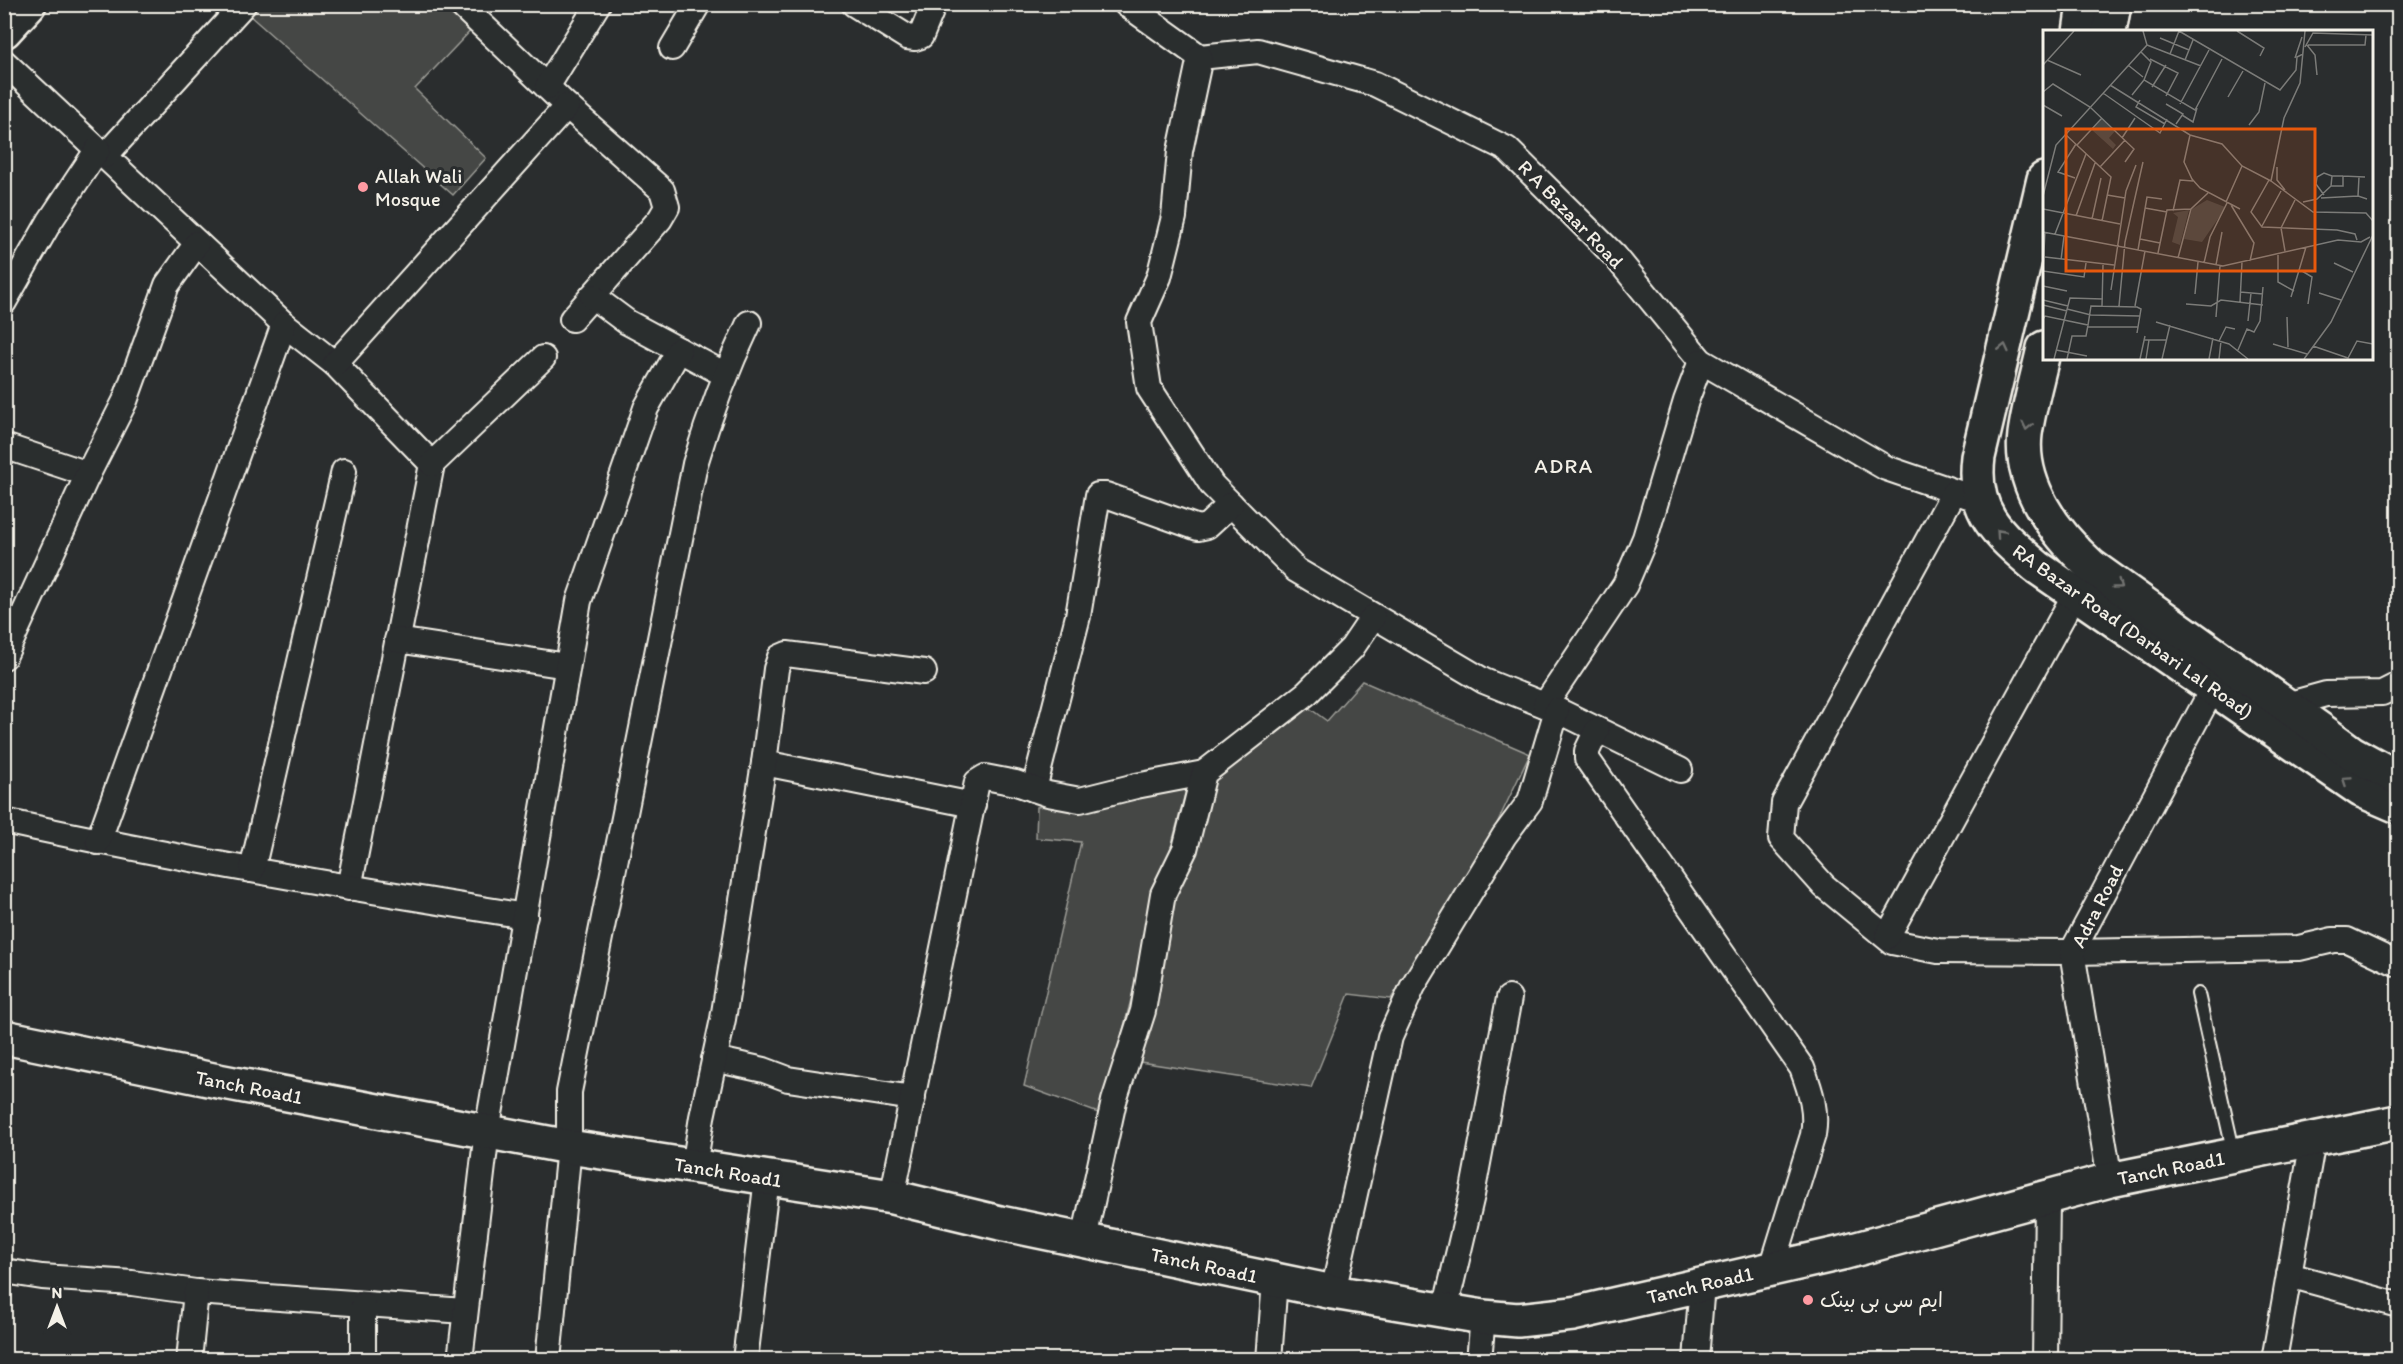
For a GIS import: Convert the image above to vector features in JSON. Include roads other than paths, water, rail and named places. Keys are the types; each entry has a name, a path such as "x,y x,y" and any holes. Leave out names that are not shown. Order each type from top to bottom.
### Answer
{"street":[{"path":"4,31 29,4"},
{"path":"4,302 50,222 101,153 244,4"},
{"path":"460,4 567,106 662,190 667,207 660,219 572,319"},
{"path":"547,87 598,4"},
{"path":"672,48 698,4"},
{"path":"854,4 907,37 915,38 921,36 934,4"},
{"path":"1126,4 1200,57 1180,151 1174,217 1159,277 1139,322 1149,388 1212,485 1296,570 1373,617 1484,681 1551,708 1680,770"},
{"path":"2079,30 2084,4"},
{"path":"2109,30 2114,4"},
{"name":"R A Bazaar Road","path":"1200,57 1258,51 1375,84 1507,149 1615,256 1701,362 1886,468 1967,495"},
{"path":"4,62 284,324 335,364 432,464"},
{"path":"335,364 567,106"},
{"name":"RA Bazar Road (Darbari Lal Road)","path":"2043,183 1975,478 1967,495 2001,536 2037,567 2361,790 2398,806"},
{"path":"4,657 124,400 167,285 197,243"},
{"path":"592,296 627,322 724,374"},
{"path":"548,1359 569,1147 568,1092 693,475 710,410 724,374 749,323"},
{"path":"98,842 284,324"},
{"path":"460,1359 487,1131 579,601 646,408 680,350"},
{"name":"RA Bazar Road (Darbari Lal Road)","path":"2043,353 2025,435 2025,451 2028,472 2035,492 2048,518 2067,543 2091,566 2352,753 2398,778"},
{"path":"349,888 432,464 543,358"},
{"path":"1333,1292 1390,1037 1413,986 1504,836 1530,801 1551,708 1624,585 1645,538 1686,401 1701,362"},
{"path":"4,446 88,474"},
{"path":"252,870 344,471"},
{"path":"1034,789 1078,616 1098,495 1106,495 1198,528 1207,526 1231,504"},
{"path":"1967,495 1784,803 1781,838 1824,886 1892,942 1938,951 2072,952 2299,948 2333,940 2347,940 2398,964"},
{"path":"1887,938 2075,594"},
{"path":"892,1197 978,782 985,777 1080,800 1204,773 1307,693 1353,648 1373,617"},
{"path":"397,640 567,666"},
{"path":"694,1167 723,1019 764,763 776,669 780,657 787,654 924,672"},
{"path":"2286,705 2326,694 2382,693 2398,685"},
{"name":"Adra Road","path":"2110,1180 2072,952 2212,688"},
{"path":"1597,730 1587,751 1587,759 1802,1068 1813,1096 1816,1117 1813,1135 1772,1268"},
{"path":"764,763 973,805"},
{"path":"1084,1239 1114,1101 1143,1011 1163,894 1185,849 1204,773"},
{"path":"4,821 98,842 349,888 525,916"},
{"path":"1445,1310 1472,1195 1509,998"},
{"name":"Tanch Road1","path":"4,1037 218,1081 569,1147 892,1197 1000,1223 1333,1292 1484,1317 1518,1320 1573,1314 1852,1251 2110,1180 2398,1122"},
{"path":"714,1059 764,1070 788,1079 913,1098"},
{"path":"2274,1359 2313,1140"},
{"path":"745,1359 767,1178"},
{"path":"2045,1359 2047,1198"},
{"path":"4,1271 132,1283 196,1292 465,1311"},
{"path":"2289,1275 2398,1305"},
{"path":"1269,1359 1275,1280"},
{"path":"1696,1359 1702,1284"},
{"path":"189,1359 196,1292"},
{"path":"363,1305 363,1359"},
{"path":"1479,1359 1484,1317"}],"lane":[{"path":"2198,994 2234,1155"}],"place":[{"name":"Allah Wali Mosque","path":"363,187"},
{"name":"ایم سی بی بینک","path":"1808,1300"}],"district":[{"name":"ADRA","path":"1564,465"}]}
